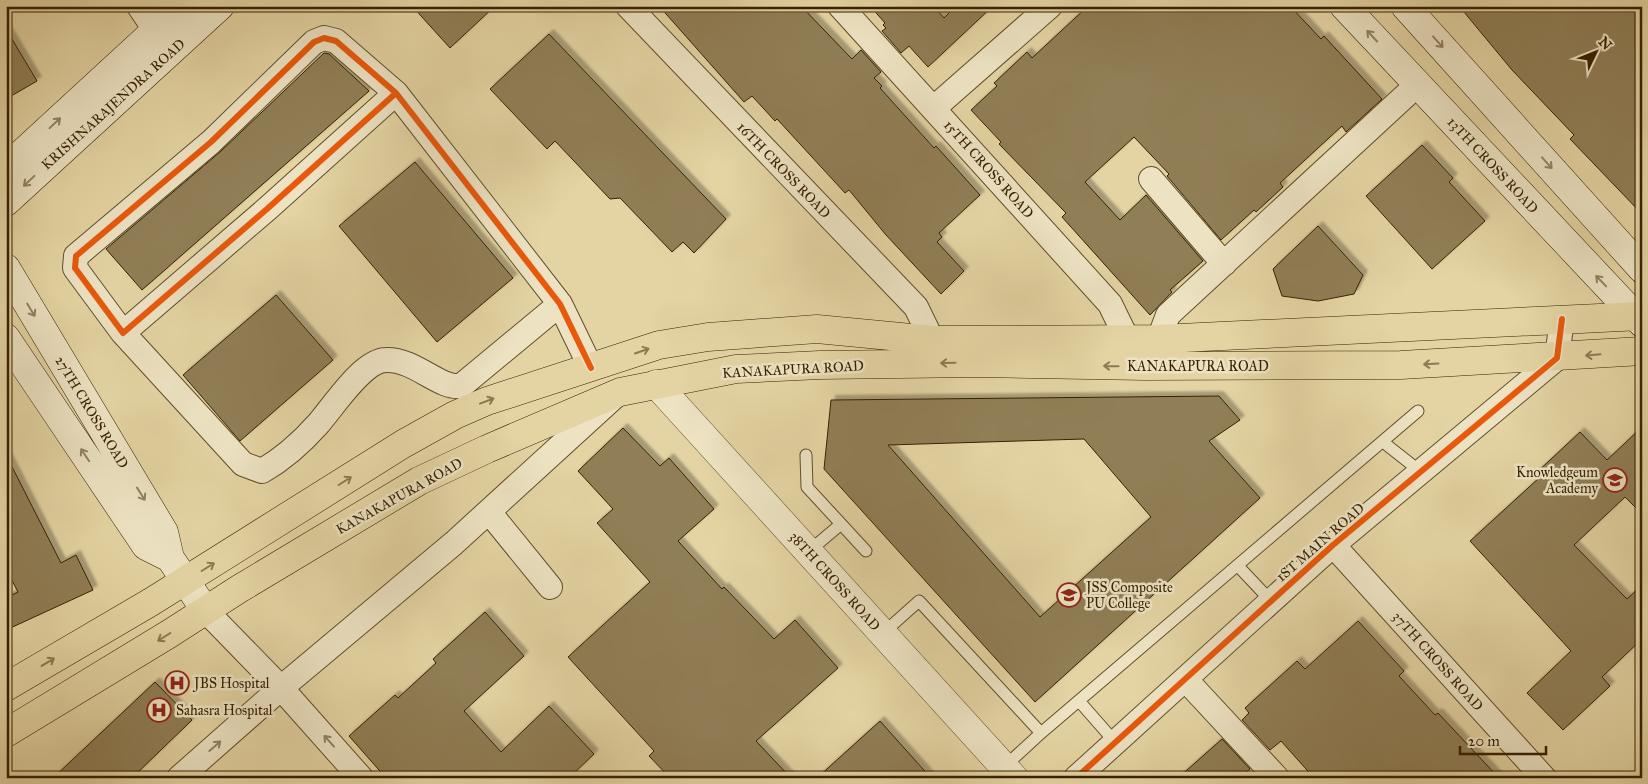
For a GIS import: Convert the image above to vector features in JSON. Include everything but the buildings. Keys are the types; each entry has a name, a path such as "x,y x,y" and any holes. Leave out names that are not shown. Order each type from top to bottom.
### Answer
{"main road":[{"name":"KRISHNARAJENDRA ROAD","path":"6,202 163,41 182,6"},
{"name":"KRISHNARAJENDRA ROAD","path":"6,168 163,41 220,6"},
{"name":"13TH CROSS ROAD","path":"1344,6 1639,318"},
{"path":"1405,6 1642,269"},
{"name":"27TH CROSS ROAD","path":"6,268 164,532 170,558 205,610"},
{"name":"KANAKAPURA ROAD","path":"6,687 185,581 403,444 456,415 488,401 659,345 708,337 817,329 932,340 1159,339 1562,319 1639,318"},
{"name":"27TH CROSS ROAD","path":"6,338 146,546 170,558"},
{"name":"KANAKAPURA ROAD","path":"6,733 419,481 487,449 620,392 736,369 820,365 978,363 1145,366 1391,365 1556,358 1642,351"},
{"name":"38TH CROSS ROAD","path":"656,384 1009,773"}],"street":[{"path":"139,6 163,41"},
{"name":"16TH CROSS ROAD","path":"628,6 916,307 932,340"},
{"name":"15TH CROSS ROAD","path":"840,6 1110,304 1127,339"},
{"path":"934,108 1050,6"},
{"path":"560,304 461,386 450,385 418,367 387,360 375,361 344,390 317,424 277,463 262,472 243,464 123,333 75,268 76,256 211,142 314,42 324,38 336,41 396,93 560,304 591,368"},
{"path":"1159,339 1168,315 1418,84"},
{"path":"123,333 267,210 396,93"},
{"path":"1151,180 1224,264"},
{"path":"1556,358 1562,319"},
{"name":"1ST MAIN ROAD","path":"1076,778 1333,544 1556,358"},
{"path":"179,778 281,688 454,543 620,392"},
{"path":"488,512 550,587"},
{"name":"37TH CROSS ROAD","path":"1333,544 1544,778"},
{"path":"205,610 281,688 361,778"},
{"path":"1185,678 1276,778"}],"lane":[{"path":"1009,773 1041,733 1418,411"},
{"path":"1383,442 1421,472"},
{"path":"806,455 807,487 866,551"},
{"path":"808,552 841,524"},
{"path":"1238,566 1271,601"},
{"path":"882,634 919,601 1041,733"},
{"path":"1079,701 1115,742"}],"cycle path":[{"path":"396,93 267,209 123,333 75,268 76,256 211,142 314,42 324,38 336,41 396,93 560,304 591,368"},
{"path":"1076,778 1333,545 1557,358 1562,319"}],"place":[{"name":"Knowledgeum Academy","path":"1615,480"},
{"name":"JSS Composite PU College","path":"1069,595"},
{"name":"JBS Hospital","path":"177,683"},
{"name":"Sahasra Hospital","path":"159,710"}]}
